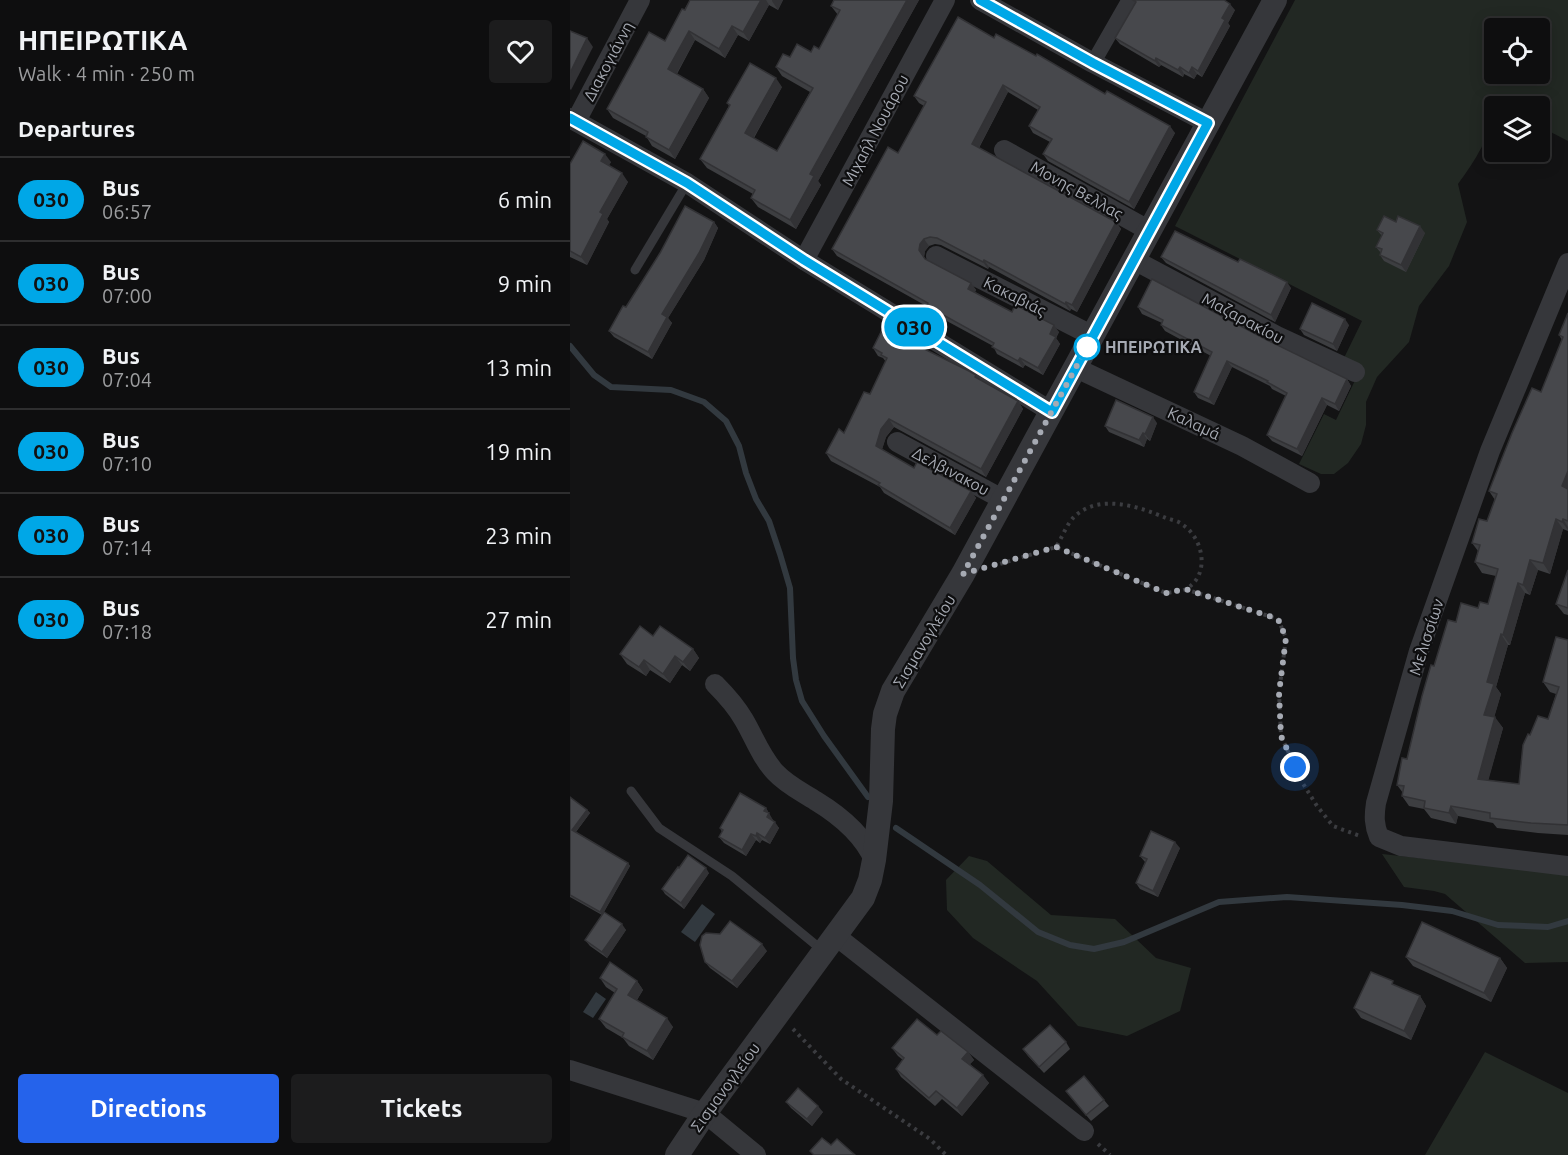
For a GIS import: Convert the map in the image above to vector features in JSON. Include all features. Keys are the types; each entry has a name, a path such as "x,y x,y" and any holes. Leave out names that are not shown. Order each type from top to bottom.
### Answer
{"street":[{"name":"Διακογιάννη","path":"573,120 640,0"},
{"name":"Μιχαήλ Νουάρου","path":"804,260 945,0"},
{"path":"980,0 1208,123"},
{"path":"1093,63 1130,0"},
{"name":"Σισμανογλείου","path":"677,1155 705,1113 862,898 870,880 874,860 881,801 882,729 887,707 894,691 1004,500 1275,0"},
{"path":"573,120 687,183 804,260 1052,412"},
{"name":"Μονης Βελλας","path":"1004,150 1150,231"},
{"name":"Κακαβιάς","path":"936,256 1093,336"},
{"name":"Μαζαρακίου","path":"1134,260 1277,336 1355,372"},
{"name":"Μελισσίων","path":"1379,837 1375,827 1376,803 1419,651 1490,451 1568,262"},
{"name":"Καλαμά","path":"1076,368 1242,446 1310,483"},
{"name":"Δελβινακου","path":"897,442 1004,500"},
{"path":"715,684 729,698 765,760 775,772 791,786 846,822 870,850 874,860"},
{"path":"1379,837 1401,846 1568,866"},
{"path":"830,944 1084,1131"},
{"path":"570,1070 705,1113 756,1155"}],"lane":[{"path":"635,270 687,183"},
{"path":"631,791 659,828 830,944"}],"path":[{"path":"1056,547 1074,516 1091,507 1115,503 1147,510 1184,525 1199,542 1203,558 1198,577 1185,589"},
{"path":"963,574 1056,547 1166,593 1185,589 1278,619 1286,638 1279,693 1281,736 1302,782 1333,826 1356,835 1379,837"},
{"path":"778,1014 841,1079 930,1139 946,1155"}],"shaded area":[{"path":"1295,0 1568,0 1568,141 1550,132 1550,96 1484,96 1484,142 1458,184 1467,222 1449,266 1419,306 1409,342 1377,377 1366,402 1366,425 1361,444 1348,463 1334,474 1321,474 1299,464 1324,414 1336,420 1360,370 1343,360 1362,321 1175,226"},
{"path":"1382,854 1568,874 1568,962 1525,963 1445,894 1404,887"},
{"path":"969,856 987,861 1051,915 1115,919 1156,958 1191,968 1180,1011 1127,1036 1078,1026 1037,981 973,938 947,910 946,880"},
{"path":"702,904 715,914 695,942 681,932"},
{"path":"596,992 606,999 593,1018 583,1012"},
{"path":"1485,1052 1568,1093 1568,1155 1425,1155"}],"building":[{"path":"690,0 761,0 743,32 732,26 719,49 689,31 668,69 703,89 669,150 646,137 648,132 607,109 649,32 665,41 682,9 685,10"},
{"path":"834,0 907,0 810,174 814,176 790,220 751,198 755,190 700,159 730,105 727,103 750,63 776,78 745,133 777,151 813,88 776,67 783,54 790,57 797,44 811,52 814,46 819,49 840,10 831,6"},
{"path":"1133,0 1224,0 1230,4 1222,18 1225,20 1198,71 1192,67 1189,73 1180,67 1178,70 1156,58 1155,61 1115,38 1136,2"},
{"path":"958,17 994,38 996,34 1036,56 1037,54 1105,94 1107,91 1170,126 1129,202 1043,154 1052,139 1029,126 1040,107 1003,85 972,144 1116,222 1072,305 1066,302 1065,304 984,260 983,262 937,238 924,239 919,250 925,259 971,283 968,289 1012,312 1015,305 1054,325 1050,334 1056,337 1038,368 1020,358 1018,361 992,347 994,343 832,249 888,147 898,153 926,102 914,96"},
{"path":"570,31 587,38 570,73"},
{"path":"583,141 605,154 601,161 622,173 600,212 603,214 581,257 570,251 570,164"},
{"path":"685,206 714,222 699,253 662,314 667,317 648,352 609,331 623,306 626,307 660,253"},
{"path":"1384,216 1396,222 1398,216 1420,226 1401,265 1380,255 1382,249 1376,247 1383,233 1377,230"},
{"path":"1175,231 1238,262 1240,259 1287,282 1271,315 1161,257"},
{"path":"1152,279 1267,340 1347,379 1335,404 1322,398 1297,449 1267,435 1287,393 1268,381 1227,361 1209,399 1194,392 1212,352 1161,325 1163,320 1138,307"},
{"path":"1312,303 1345,319 1333,344 1300,329"},
{"path":"1568,313 1568,471 1562,486 1568,489 1568,521 1563,519 1562,522 1556,519 1543,563 1530,560 1523,585 1518,583 1487,682 1494,684 1484,715 1495,717 1478,779 1519,784 1523,745 1538,716 1548,719 1559,687 1543,682 1556,637 1568,640 1568,825 1490,818 1490,813 1451,806 1449,813 1424,808 1425,801 1402,796 1404,786 1397,785 1402,758 1407,759 1431,665 1434,666 1448,620 1456,622 1461,603 1478,608 1480,602 1488,604 1498,569 1475,562 1480,545 1472,543 1479,519 1487,521 1497,494 1489,491 1532,388 1541,392 1563,337 1559,335"},
{"path":"883,328 923,346 922,348 969,371 976,375 975,377 1018,401 981,469 889,419 881,429 876,446 914,468 917,462 971,491 950,528 878,485 880,483 826,453 839,429 844,433 864,392 870,394 887,358 873,348"},
{"path":"1116,400 1153,417 1145,434 1143,433 1139,440 1105,426"},
{"path":"1568,570 1568,608 1556,604"},
{"path":"640,626 653,636 660,626 693,649 683,662 675,656 663,674 644,660 639,667 620,654"},
{"path":"740,793 766,808 764,811 769,813 767,817 775,822 765,838 757,833 756,836 751,834 742,850 719,837 723,830 720,828"},
{"path":"570,797 587,810 572,830 628,863 600,912 570,895"},
{"path":"1151,831 1175,842 1153,891 1136,883 1147,859 1140,856"},
{"path":"688,855 706,868 681,903 662,889"},
{"path":"604,912 622,924 602,952 585,940"},
{"path":"730,921 762,944 732,981 705,962 700,945 702,936 706,933 720,934"},
{"path":"1422,922 1500,958 1484,993 1406,957"},
{"path":"610,962 637,981 628,995 667,1018 647,1051 622,1037 624,1033 599,1019 617,989 600,978"},
{"path":"1371,972 1420,996 1404,1031 1354,1008"},
{"path":"917,1019 937,1035 941,1031 968,1052 962,1059 983,1075 957,1108 936,1091 929,1098 896,1069 904,1058 892,1048"},
{"path":"1050,1025 1066,1042 1039,1067 1023,1049"},
{"path":"1084,1076 1104,1100 1086,1115 1066,1091"},
{"path":"798,1088 818,1106 807,1119 786,1102"},
{"path":"822,1138 831,1145 837,1139 855,1155 814,1155 810,1151"}],"waterway":[{"path":"570,346 594,375 611,387 671,390 704,402 726,421 739,446 756,499 769,521 790,588 793,658 802,701 868,797"},
{"path":"896,828 980,885 1038,932 1070,945 1094,949 1124,942 1219,902 1287,897 1452,911 1498,925 1548,927 1568,921"}],"bus line":[{"name":"030","path":"570,118 687,183 804,260 1052,412 1208,123 980,0"}],"place":[{"name":"ΗΠΕΙΡΩΤΙΚΑ","path":"1087,347"}],"route":[{"path":"1087,347 963,574 1056,547 1166,593 1185,589 1278,619 1286,638 1279,693 1281,736 1295,767"}]}
